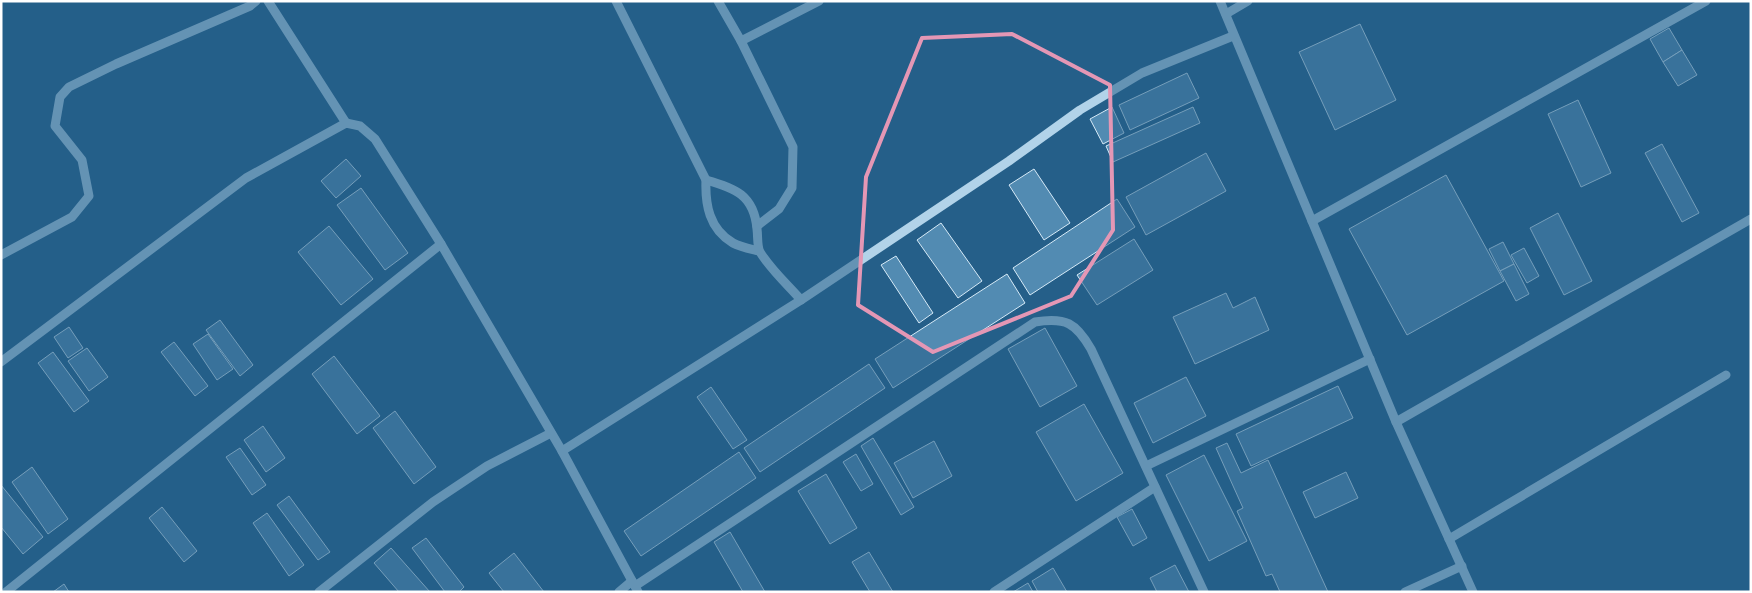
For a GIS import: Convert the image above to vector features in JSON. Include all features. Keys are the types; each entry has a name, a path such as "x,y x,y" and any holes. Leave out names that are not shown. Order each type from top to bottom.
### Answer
{"street":[{"path":"1,255 72,218 89,196 82,160 55,126 60,97 69,87 116,64 250,6 256,1"},
{"path":"268,1 346,123"},
{"path":"616,1 706,180 705,201 709,217 718,231 733,243 759,251 801,300"},
{"path":"718,1 741,40 793,147 792,188 779,209 757,226"},
{"path":"741,40 820,1"},
{"path":"1220,1 1233,36 1396,422 1474,592"},
{"path":"1226,14 1248,1"},
{"path":"1312,221 1706,1"},
{"path":"562,450 801,300 1009,161 1080,110 1142,73 1233,36"},
{"path":"1,362 246,178 346,123 360,126 376,138 441,244 562,450 635,586"},
{"path":"706,180 729,186 742,194 751,206 757,226 759,251"},
{"path":"1396,422 1751,219"},
{"path":"6,592 441,244"},
{"path":"619,592 635,586 1035,322 1054,319 1068,322 1081,332 1204,592"},
{"path":"1146,466 1370,359"},
{"path":"1449,538 1726,375"},
{"path":"319,592 441,497 487,466 552,433"},
{"path":"994,592 1155,487"},
{"path":"1405,592 1462,566"}],"highlighted area":[{"path":"1012,34 1110,85 1113,230 1071,296 933,352 858,305 866,177 922,38"}],"building":[{"path":"1360,24 1396,100 1335,130 1299,52"},
{"path":"1669,28 1682,50 1663,62 1650,39"},
{"path":"1682,50 1697,75 1678,86 1663,62"},
{"path":"1187,73 1199,98 1130,130 1119,105"},
{"path":"1578,100 1611,173 1581,187 1548,114"},
{"path":"1112,107 1124,133 1103,144 1090,119"},
{"path":"1193,107 1200,123 1113,162 1106,146"},
{"path":"1662,144 1699,213 1682,222 1645,153"},
{"path":"1206,153 1226,191 1146,235 1126,197"},
{"path":"346,159 361,176 336,198 321,181"},
{"path":"1034,169 1070,223 1044,240 1009,185"},
{"path":"1446,175 1504,281 1407,335 1349,229"},
{"path":"361,188 408,253 385,270 337,205"},
{"path":"1117,199 1135,227 1030,295 1013,268"},
{"path":"1558,213 1592,281 1564,295 1530,228"},
{"path":"941,223 982,281 958,298 917,240"},
{"path":"329,226 373,279 341,305 298,252"},
{"path":"1134,239 1153,270 1097,305 1077,275"},
{"path":"1503,242 1514,264 1500,271 1489,249"},
{"path":"1524,248 1539,276 1527,283 1511,255"},
{"path":"896,256 933,313 919,323 881,265"},
{"path":"1514,264 1529,294 1516,301 1500,271"},
{"path":"1007,274 1025,303 893,388 875,359"},
{"path":"1226,293 1233,308 1255,297 1269,330 1195,364 1173,317"},
{"path":"220,320 253,365 240,376 206,330"},
{"path":"69,327 83,348 68,358 54,337"},
{"path":"1045,328 1077,386 1040,407 1008,349"},
{"path":"208,334 233,369 217,380 193,344"},
{"path":"174,342 208,386 195,396 161,352"},
{"path":"87,348 108,377 89,391 68,361"},
{"path":"53,352 89,401 74,412 38,363"},
{"path":"334,356 380,416 357,434 312,374"},
{"path":"869,364 885,388 760,472 744,448"},
{"path":"1186,377 1206,416 1153,443 1134,403"},
{"path":"1338,386 1353,418 1251,466 1236,434"},
{"path":"711,387 747,440 733,449 697,397"},
{"path":"1084,404 1123,473 1076,501 1036,432"},
{"path":"395,411 436,467 414,484 373,428"},
{"path":"263,426 285,458 266,472 244,440"},
{"path":"873,438 914,507 901,515 861,446"},
{"path":"934,441 952,476 913,498 894,463"},
{"path":"1227,443 1241,473 1268,460 1328,592 1280,592 1272,574 1266,576 1237,511 1243,508 1216,448"},
{"path":"240,448 266,485 252,495 226,457"},
{"path":"739,452 756,478 641,556 624,531"},
{"path":"856,454 873,484 861,491 843,462"},
{"path":"1204,455 1247,541 1209,561 1166,475"},
{"path":"32,467 68,519 48,534 12,482"},
{"path":"1346,472 1358,498 1315,518 1303,492"},
{"path":"826,474 857,528 830,544 798,491"},
{"path":"1,485 43,537 23,554 1,527"},
{"path":"289,496 330,552 318,560 277,505"},
{"path":"162,507 197,551 184,562 149,518"},
{"path":"1132,509 1147,538 1133,546 1117,517"},
{"path":"267,513 304,565 289,576 253,523"},
{"path":"730,532 765,592 743,592 714,542"},
{"path":"426,538 464,587 459,592 445,592 412,548"},
{"path":"391,548 430,592 399,592 374,563"},
{"path":"869,552 893,592 870,592 852,562"},
{"path":"514,553 544,592 504,592 489,573"},
{"path":"1175,565 1189,592 1157,592 1150,578"},
{"path":"1053,568 1067,592 1038,592 1032,581"},
{"path":"1028,583 1033,592 1013,592"},
{"path":"64,584 69,592 53,592"}]}
